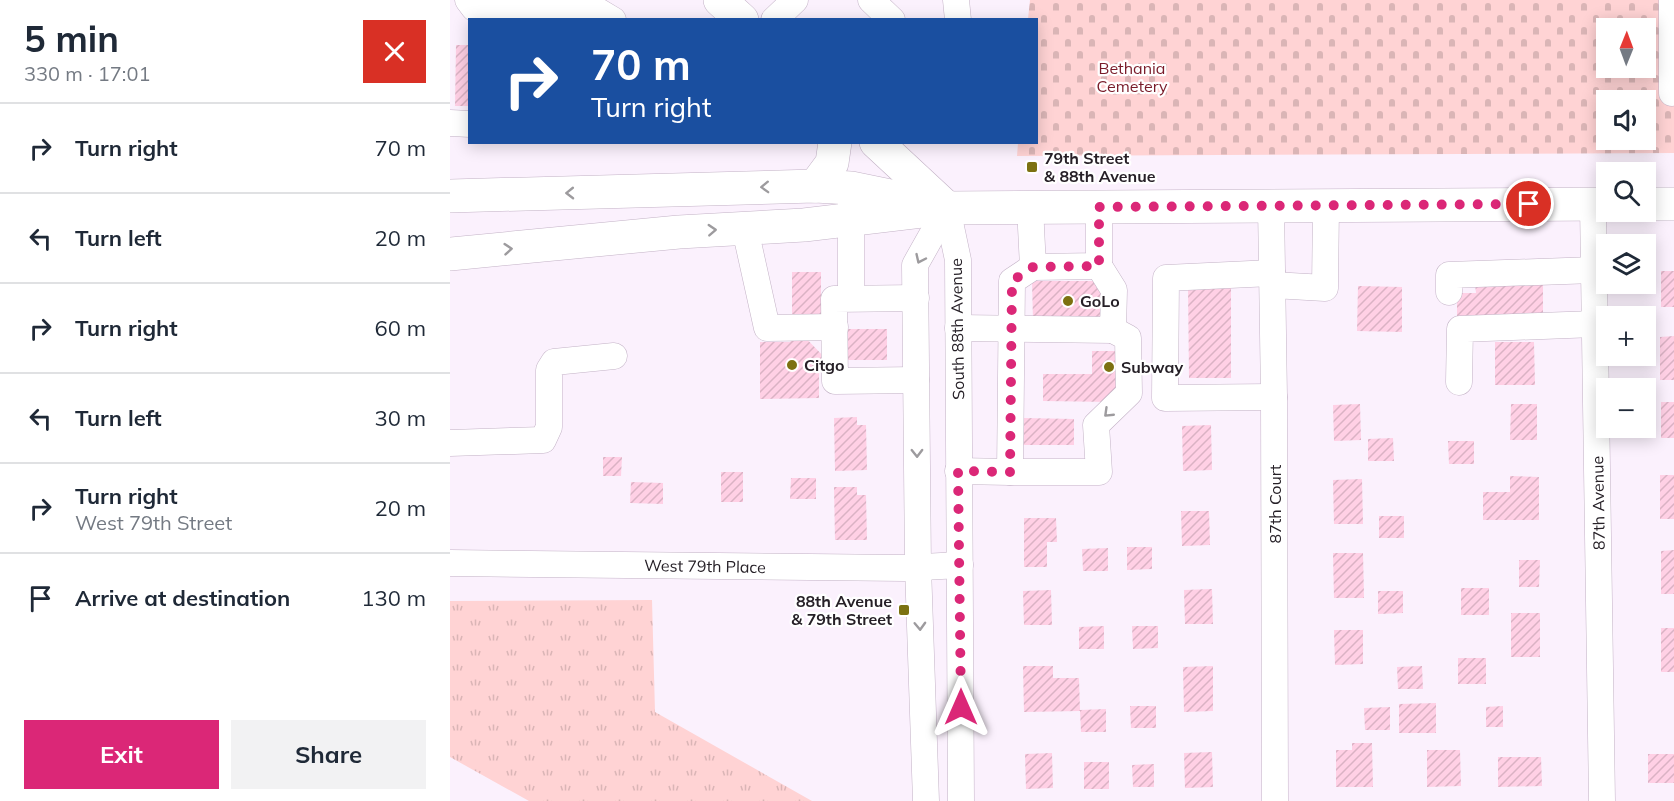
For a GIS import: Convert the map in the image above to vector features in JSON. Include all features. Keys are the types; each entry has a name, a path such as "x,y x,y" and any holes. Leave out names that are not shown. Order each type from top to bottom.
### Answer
{"main road":[{"path":"720,0 740,18"},
{"path":"815,186 832,163 835,144"},
{"path":"878,144 948,208"},
{"path":"450,196 815,186 851,204"},
{"path":"450,254 679,232 745,228 851,204 948,208 1596,204"},
{"path":"1656,204 1674,204"}],"street":[{"path":"468,0 474,8 536,13 610,12"},
{"path":"776,18 795,0"},
{"path":"871,0 890,18"},
{"path":"956,0 958,18"},
{"path":"1672,0 1672,93 1674,92"},
{"path":"450,123 468,124"},
{"path":"851,204 851,298"},
{"name":"87th Court","path":"1271,206 1275,801"},
{"path":"1274,398 1165,398 1166,278 1272,279 1325,288 1326,206"},
{"path":"1030,207 1033,267"},
{"path":"1099,207 1099,266 1114,290 1113,330"},
{"name":"South 88th Avenue","path":"926,801 918,567 915,265 948,208"},
{"name":"South 88th Avenue","path":"948,208 958,260 961,801"},
{"name":"87th Avenue","path":"1598,222 1594,270 1602,801"},
{"path":"745,228 766,328 835,327"},
{"path":"1010,472 1012,281 1033,267 1099,266"},
{"path":"1449,292 1449,275 1594,270"},
{"path":"916,298 834,299 835,381 916,380"},
{"path":"1459,382 1460,329 1595,324"},
{"path":"958,328 1113,330 1128,338 1129,393 1096,425 1099,472 958,471"},
{"path":"450,443 543,440 549,426 549,370 554,362 614,356"},
{"name":"West 79th Place","path":"450,563 918,567 960,565"}],"green space":[{"name":"Bethania Cemetery","path":"1030,0 1674,0 1674,153 1017,156 1018,144 1038,144 1038,18 1028,18"},
{"path":"652,600 655,712 812,801 529,801 450,757 450,601"}],"building":[{"path":"456,45 468,45 468,106 455,106"},
{"path":"1661,271 1674,271 1674,307 1661,307"},
{"name":"Citgo","path":"792,272 821,272 821,314 792,314"},
{"name":"GoLo","path":"1032,281 1103,281 1103,320 1033,321"},
{"path":"1543,283 1543,317 1457,317 1457,293 1476,293 1475,284"},
{"path":"1188,286 1231,286 1231,378 1189,378"},
{"path":"1358,286 1402,287 1402,332 1357,331"},
{"name":"Citgo","path":"843,329 887,329 887,360 844,360"},
{"name":"Citgo","path":"800,332 828,361 819,370 819,398 760,399 760,342 790,342"},
{"path":"1674,336 1674,380 1660,380 1660,337"},
{"path":"1495,342 1534,342 1535,385 1495,385"},
{"path":"1092,351 1124,351 1124,391 1111,402 1043,401 1043,374 1092,374"},
{"path":"1661,402 1674,402 1674,438 1661,438"},
{"path":"1360,404 1361,440 1334,441 1333,405"},
{"path":"1511,404 1537,404 1537,440 1510,440"},
{"path":"857,417 857,425 866,425 867,470 835,471 834,418"},
{"path":"1024,418 1074,419 1074,445 1023,445"},
{"path":"1211,425 1212,470 1183,471 1182,426"},
{"path":"1393,438 1394,461 1368,461 1368,439"},
{"path":"1448,441 1474,441 1474,464 1449,464"},
{"path":"603,457 622,457 621,476 603,476"},
{"path":"721,472 743,472 743,502 721,502"},
{"path":"1660,475 1674,475 1674,519 1660,519"},
{"path":"1510,476 1539,477 1539,520 1483,520 1483,492 1510,492"},
{"path":"791,478 816,478 816,499 790,499"},
{"path":"1362,479 1363,524 1334,524 1333,480"},
{"path":"631,482 663,483 663,504 630,503"},
{"path":"834,487 857,487 857,495 866,495 867,540 835,540"},
{"path":"1181,511 1209,511 1210,545 1182,546"},
{"path":"1379,516 1404,516 1404,538 1379,538"},
{"path":"1024,518 1056,518 1057,542 1047,542 1047,567 1024,567"},
{"path":"1127,547 1152,547 1152,569 1127,570"},
{"path":"1108,548 1108,571 1083,571 1082,549"},
{"path":"1674,550 1674,594 1661,594 1661,551"},
{"path":"1333,553 1363,553 1364,598 1334,598"},
{"path":"1519,560 1540,560 1539,587 1519,587"},
{"path":"1461,588 1489,588 1489,615 1461,615"},
{"path":"1212,589 1213,624 1185,624 1184,590"},
{"path":"1051,590 1052,625 1024,625 1023,591"},
{"path":"1378,591 1403,591 1403,613 1378,614"},
{"path":"1511,613 1540,613 1540,657 1511,657"},
{"path":"1104,626 1104,649 1079,649 1079,627"},
{"path":"1132,626 1158,626 1158,648 1133,649"},
{"path":"1661,628 1674,628 1674,672 1661,672"},
{"path":"1334,630 1363,630 1363,664 1335,665"},
{"path":"1458,658 1486,658 1486,684 1458,684"},
{"path":"1023,666 1053,666 1053,678 1079,678 1080,711 1024,712"},
{"path":"1213,666 1213,711 1184,712 1183,667"},
{"path":"1422,666 1423,689 1398,689 1397,667"},
{"path":"1436,703 1436,733 1399,733 1399,704"},
{"path":"1130,706 1156,706 1156,728 1131,728"},
{"path":"1503,706 1503,727 1486,727 1486,707"},
{"path":"1390,707 1390,730 1365,730 1364,708"},
{"path":"1106,709 1106,732 1081,732 1080,710"},
{"path":"1352,743 1372,743 1373,787 1336,787 1336,750 1352,750"},
{"path":"1427,750 1460,750 1461,786 1427,787"},
{"path":"1212,752 1213,787 1185,788 1184,753"},
{"path":"1052,753 1053,788 1026,789 1025,754"},
{"path":"1648,754 1674,754 1674,783 1648,783"},
{"path":"1498,757 1541,757 1542,786 1498,787"},
{"path":"1084,762 1109,762 1109,789 1084,789"},
{"path":"1154,764 1154,787 1133,787 1132,765"}],"place":[{"name":"79th Street & 88th Avenue","path":"1032,167"},
{"name":"GoLo","path":"1068,301"},
{"name":"Citgo","path":"792,365"},
{"name":"Subway","path":"1109,367"},
{"name":"88th Avenue & 79th Street","path":"904,610"}],"route":[{"path":"961,707 958,471 1010,472 1012,281 1033,267 1099,266 1099,207 1529,204"}]}
